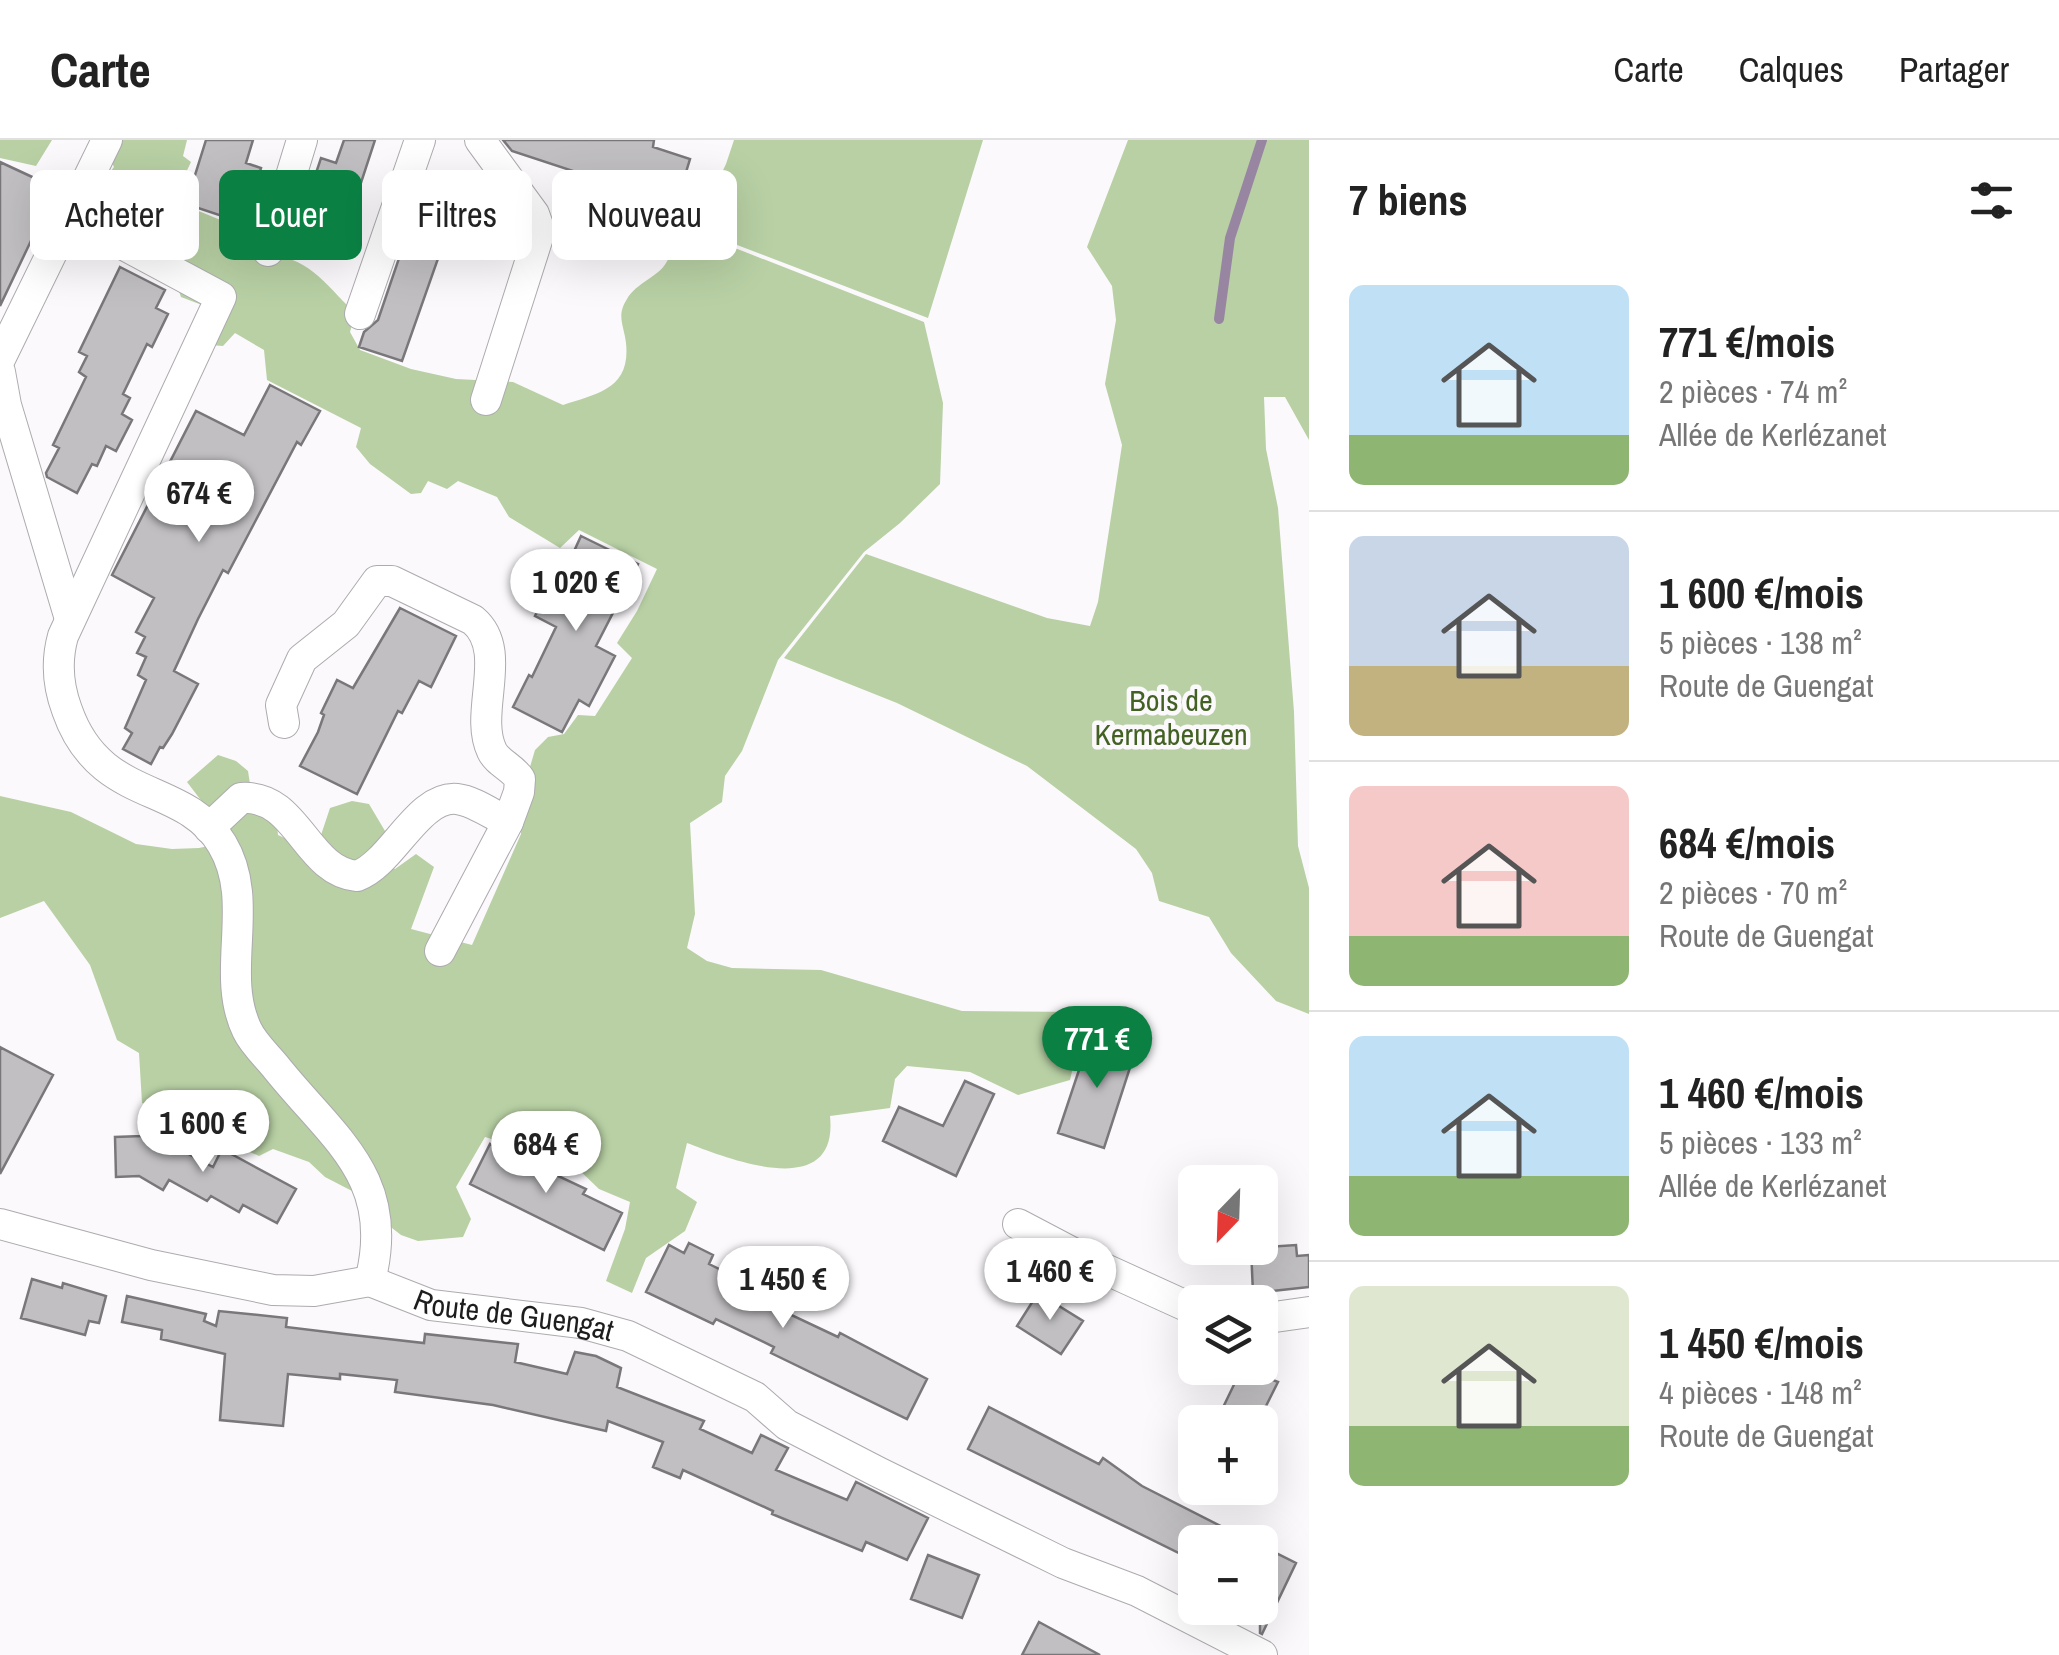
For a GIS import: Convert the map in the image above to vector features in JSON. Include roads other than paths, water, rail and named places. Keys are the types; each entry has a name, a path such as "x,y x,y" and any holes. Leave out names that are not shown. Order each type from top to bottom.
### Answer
{"street":[{"path":"92,170 106,140"},
{"path":"293,170 302,140"},
{"path":"360,314 420,140"},
{"path":"480,140 534,214 540,231 486,400"},
{"path":"0,359 48,260"},
{"path":"151,260 220,297 70,619 58,662 65,705 88,753 115,776 183,810 221,842 238,884 239,996 247,1030 326,1124 371,1190 378,1232 370,1282"},
{"path":"0,372 6,405 70,619"},
{"path":"284,723 281,705 302,659 346,624 377,580 392,581 483,628 488,645 488,725 492,750 513,768 520,779 519,792 508,822 440,951"},
{"path":"209,828 240,798 260,800 283,812 334,870 357,876 377,865 429,809 442,802 466,802 508,822"},
{"name":"Route de Guengat","path":"0,1224 151,1265 274,1290 314,1291 370,1282 431,1305 581,1322 628,1336 755,1397 787,1424 878,1472 1063,1563 1137,1591 1262,1655"},
{"path":"1018,1224 1178,1302"},
{"path":"1278,1316 1309,1312"}],"waterway":[{"path":"1219,319 1230,238 1262,140"}],"park label":[{"name":"Bois de Kermabeuzen","path":"1171,718"}]}
